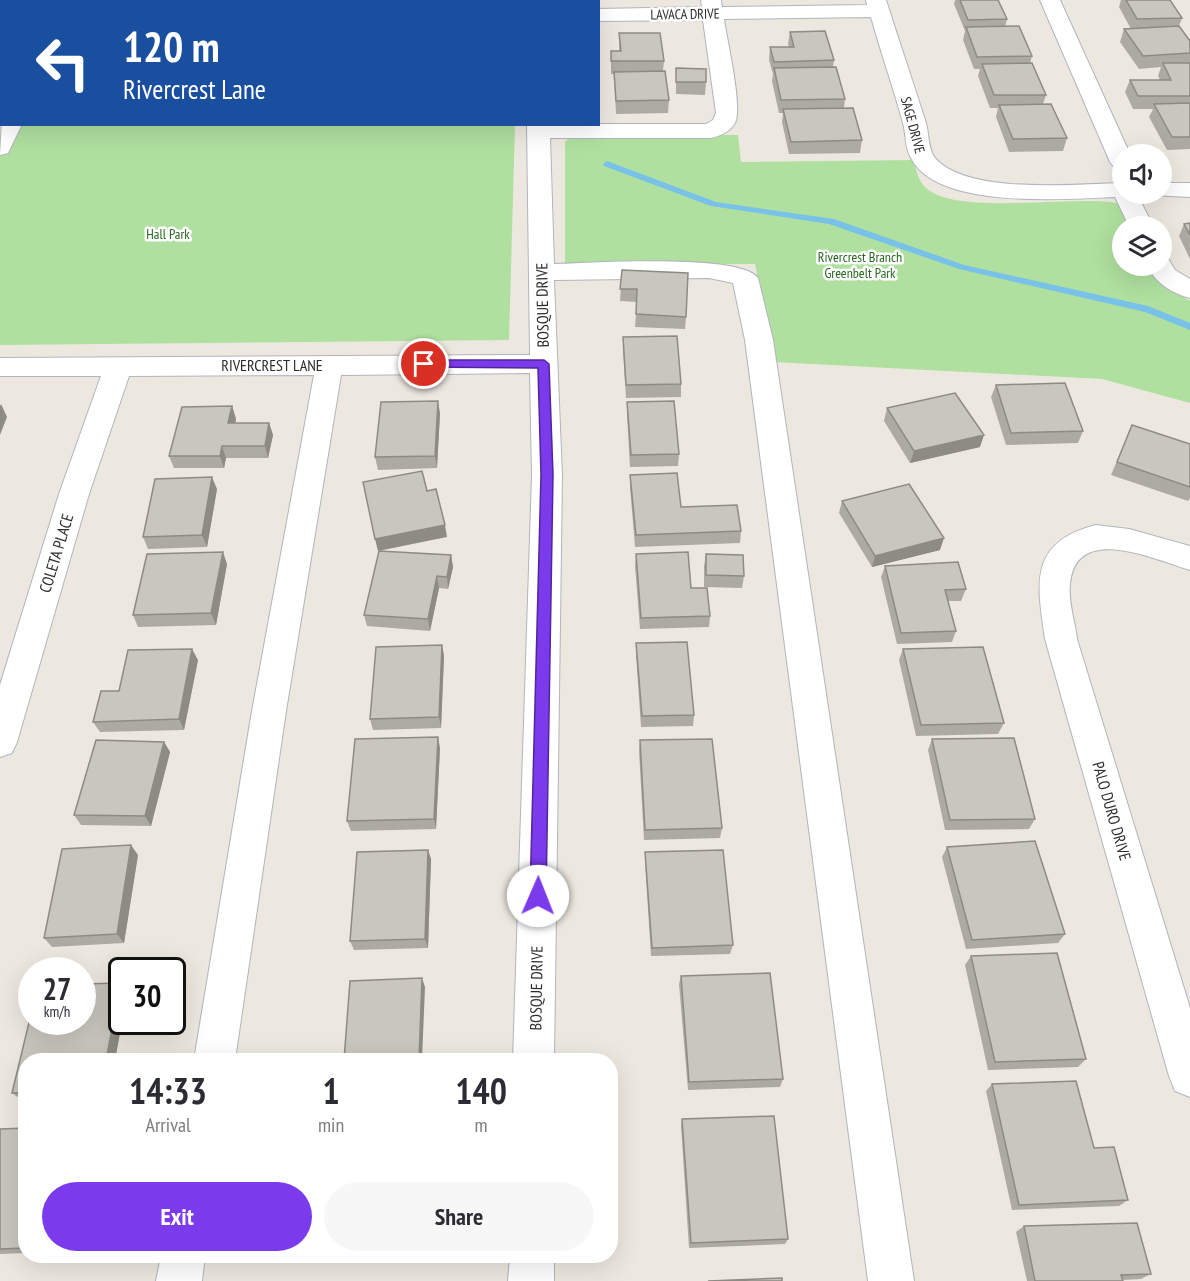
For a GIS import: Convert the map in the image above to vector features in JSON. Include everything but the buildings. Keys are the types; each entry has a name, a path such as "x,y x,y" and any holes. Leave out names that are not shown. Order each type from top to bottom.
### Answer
{"street":[{"path":"1050,0 1114,144"},
{"name":"LAVACA DRIVE","path":"600,15 712,7 877,6"},
{"name":"SAGE DRIVE","path":"877,6 916,129 923,160 941,176 969,187 992,190 1112,191"},
{"path":"539,128 711,131 723,124 727,113 712,7"},
{"path":"0,148 10,126"},
{"name":"BOSQUE DRIVE","path":"534,1053 547,475 539,128"},
{"path":"1172,190 1190,190"},
{"path":"541,272 709,270 732,273 746,278 759,340 891,1281"},
{"path":"1167,276 1190,290"},
{"name":"RIVERCREST LANE","path":"0,367 544,364"},
{"path":"216,1053 269,711 329,365"},
{"name":"COLETA PLACE","path":"0,742 74,494 118,366"},
{"name":"PALO DURO DRIVE","path":"1190,558 1132,542 1096,537 1071,548 1058,563 1053,586 1061,639 1190,1076"},
{"path":"179,1281 182,1263"},
{"path":"531,1281 532,1263"}],"green space":[{"name":"Hall Park","path":"13,126 515,126 509,340 0,345 0,153"},
{"name":"Rivercrest Branch Greenbelt Park","path":"597,135 738,135 741,162 913,160 924,186 938,195 959,201 1014,203 1097,201 1117,204 1128,216 1112,216 1112,276 1157,276 1161,283 1190,301 1190,403 1102,379 774,362 755,264 565,265 565,142 569,138"}],"waterway":[{"path":"607,164 714,204 831,221 962,267 1148,309 1190,327"}],"route":[{"path":"424,364 544,364 547,475 538,896"}]}
